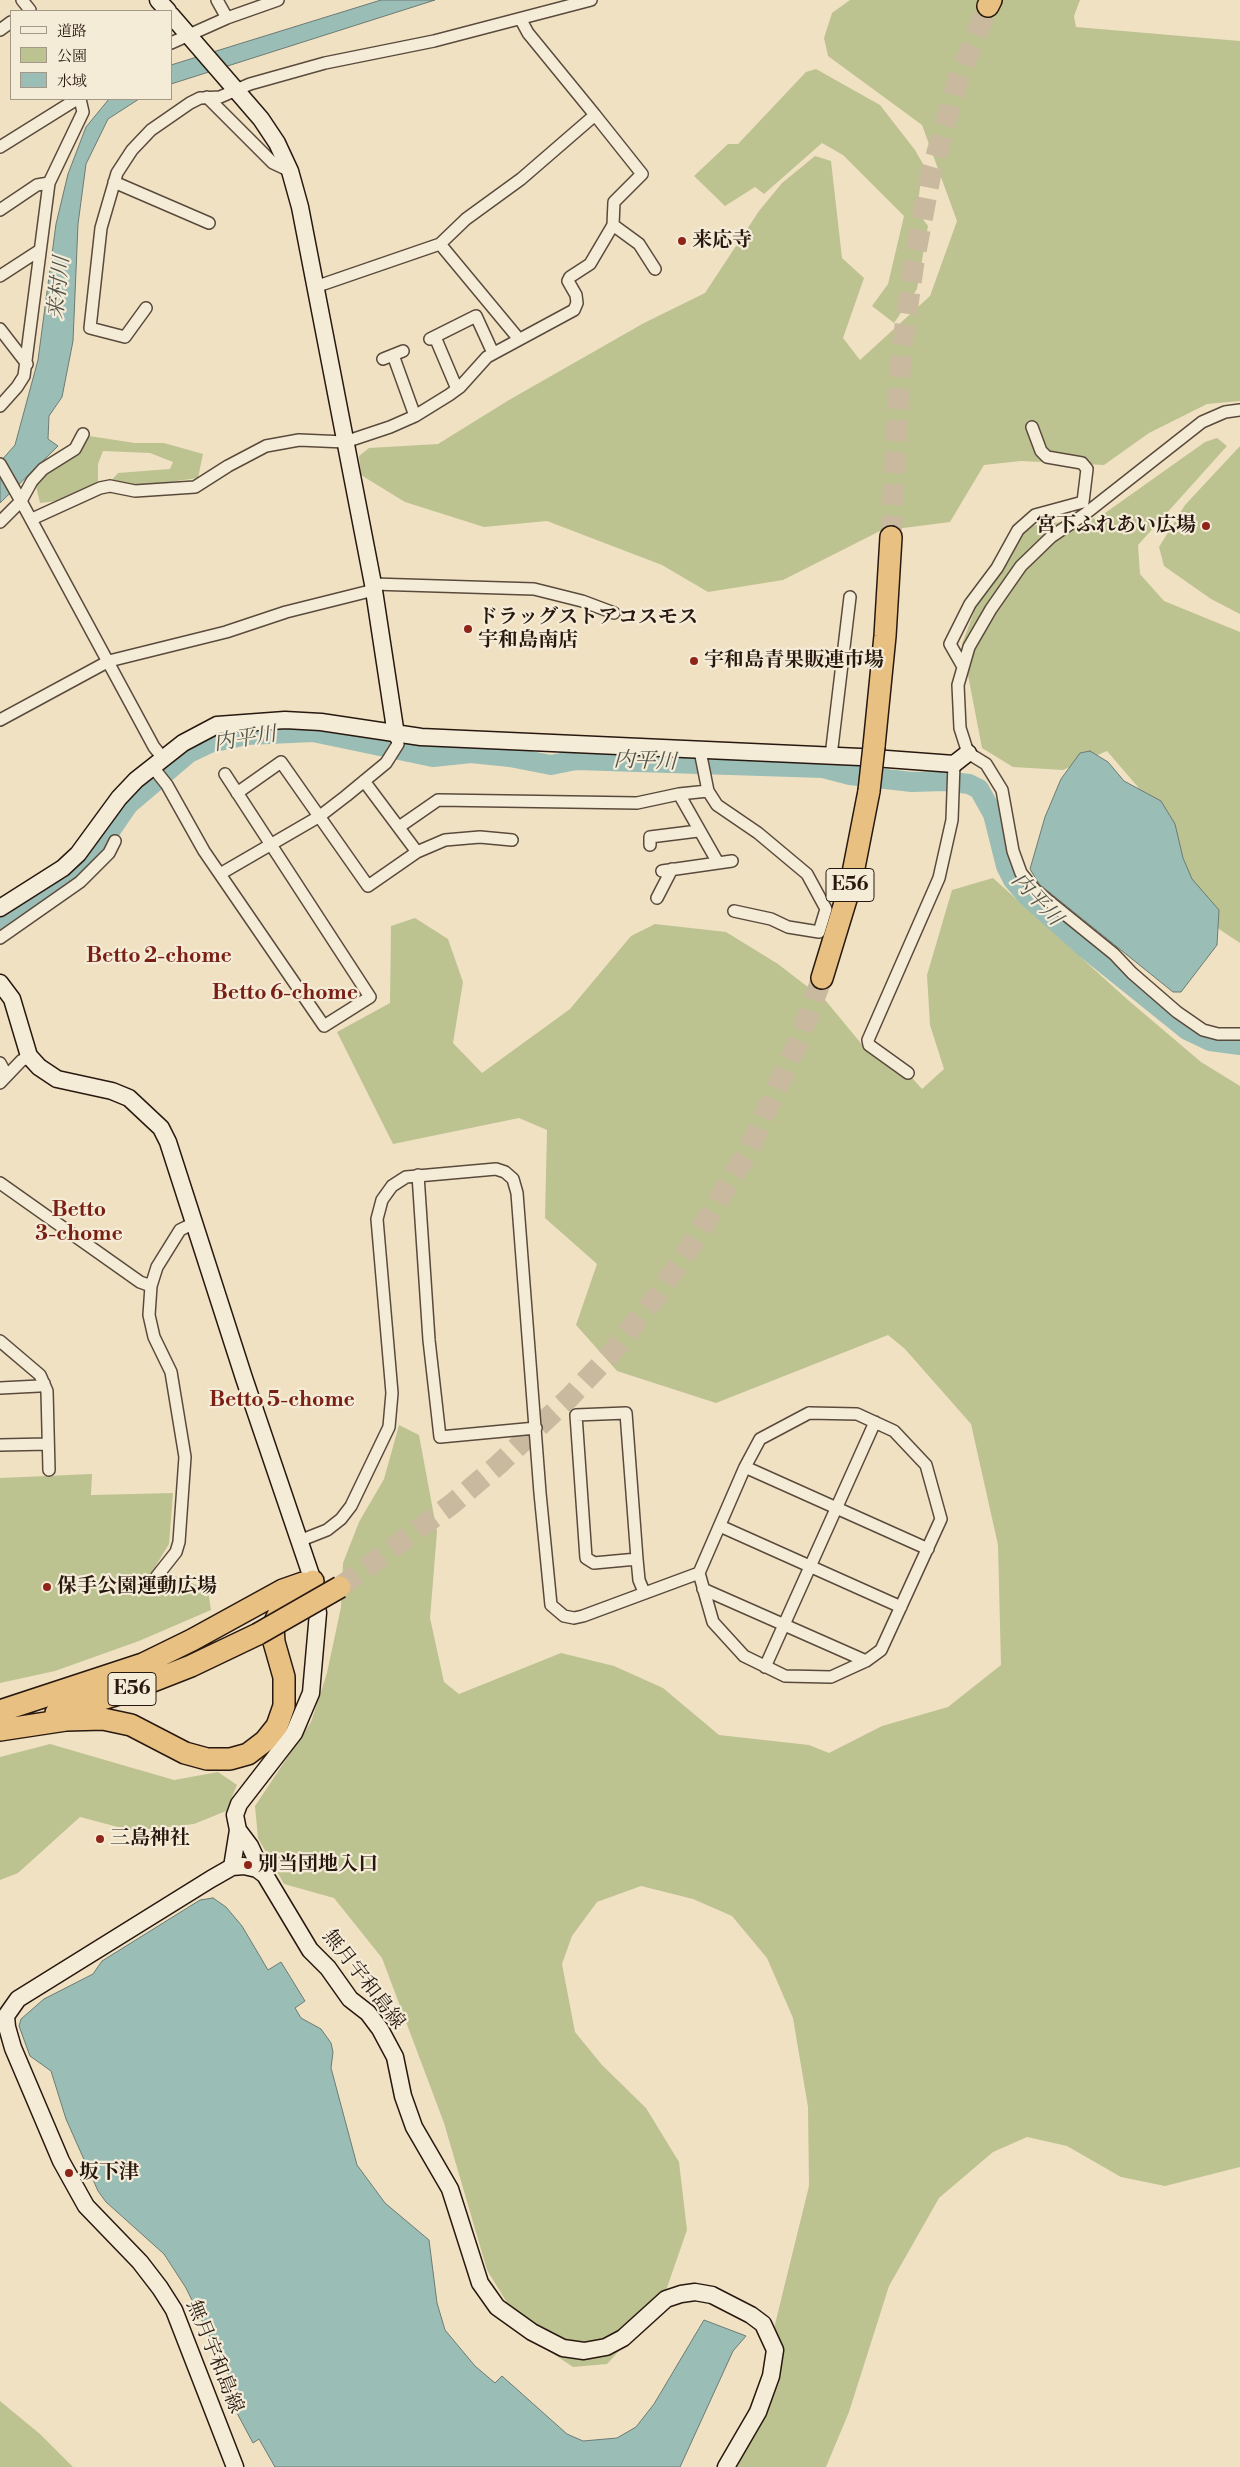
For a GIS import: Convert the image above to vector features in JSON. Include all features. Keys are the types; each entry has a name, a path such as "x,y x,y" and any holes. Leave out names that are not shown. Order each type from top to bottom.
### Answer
{"highway":[{"name":"E56","path":"822,978 851,883 869,791 891,537"},
{"path":"0,1711 142,1664 192,1640 283,1590 313,1581"},
{"path":"0,1729 66,1720 103,1719 131,1725 185,1753 207,1759 230,1759 248,1754 265,1741 277,1726 284,1706 284,1677 274,1642 273,1626 280,1611 313,1581"},
{"name":"E56","path":"0,1729 122,1693 191,1666 300,1612 340,1587"}],"street":[{"path":"22,0 30,10"},
{"path":"158,0 167,10"},
{"path":"217,0 227,18"},
{"path":"172,43 191,37 227,18 278,0"},
{"path":"146,308 125,337 90,328 101,228 114,182 132,150 151,130 190,103 207,97 220,97 233,87 325,63 434,42 592,0"},
{"path":"172,16 277,142 290,171 300,207 316,287 373,587 397,739 390,758 320,816 220,874"},
{"path":"32,519 100,488 110,486 135,491 194,487 266,446 299,440 345,442 415,416 457,389 493,353 518,338 529,335 574,310 577,303 576,295 568,281 570,277 590,264 613,225 614,202 642,174 528,33 521,20"},
{"path":"207,97 273,162 290,171"},
{"path":"0,147 76,100"},
{"path":"0,406 24,376 49,183 83,112 78,100"},
{"path":"316,287 440,244 466,219 521,179 595,115"},
{"path":"114,182 209,223"},
{"path":"0,210 37,185 49,183"},
{"path":"613,225 639,244 655,269"},
{"path":"440,244 518,338"},
{"path":"0,276 40,250"},
{"path":"457,389 432,338 476,316 493,353"},
{"path":"0,329 27,364"},
{"path":"393,355 415,416"},
{"path":"1240,410 1225,412 1202,422 1085,514 1051,537 1021,566 996,601 969,646 962,665 958,685 960,728 968,753 986,764 1002,790 1013,851 1021,873 1035,890 1114,954 1132,973 1169,1005 1202,1030 1218,1034 1240,1034"},
{"path":"962,665 950,644 970,604 997,568 1018,530 1035,515 1083,502 1087,469 1082,463 1047,456 1041,451 1032,427"},
{"path":"0,522 21,501 32,480 43,469 76,448 83,434"},
{"path":"0,464 32,519 109,662 154,748 158,765 167,785 204,852 324,1026 370,997 270,846 225,774"},
{"path":"0,720 109,662 226,632 286,612 373,587 534,589 582,601 614,613"},
{"path":"831,756 850,597"},
{"path":"0,908 63,868 78,854 119,798 197,734 217,725 241,722 321,722 397,739 701,756 831,756 954,768"},
{"path":"908,1073 869,1045 868,1040 939,878 952,820 954,768 968,753"},
{"path":"701,756 708,785 717,805 758,833 808,874 826,909 819,932 788,927 771,919 734,911"},
{"path":"237,793 280,762 368,886 417,852 445,840 480,836 512,840"},
{"path":"364,781 417,852"},
{"path":"399,828 438,800 637,803 708,785"},
{"path":"678,794 717,861"},
{"path":"650,845 650,837 698,831"},
{"path":"0,938 80,882 109,853 115,841"},
{"path":"657,898 667,870 717,861 732,861"},
{"path":"0,983 12,999 28,1056 57,1079 112,1091 129,1098 147,1112 161,1128 168,1142 244,1378 313,1581 318,1614 311,1693 294,1733 240,1804 235,1815 238,1830 232,1867 244,1866 257,1869 257,1861 250,1846 238,1830"},
{"path":"3,1078 28,1056"},
{"path":"0,1063 3,1078"},
{"path":"299,1540 327,1530 346,1513 389,1427 392,1393 377,1219 382,1200 392,1186 406,1177 418,1174 496,1169 505,1172 513,1179 517,1187 549,1598 552,1605 564,1616 574,1618 699,1573"},
{"path":"418,1174 429,1340 440,1437 536,1428"},
{"path":"0,1182 140,1282 150,1286"},
{"path":"157,1583 157,1576 176,1552 179,1542 185,1457 171,1372 154,1337 149,1315 150,1286 157,1267 180,1230 194,1223"},
{"path":"0,1342 40,1375 44,1383 47,1391 49,1470"},
{"path":"0,1388 40,1386 44,1383"},
{"path":"809,1412 858,1414 894,1431 926,1465 941,1519 881,1650 866,1661 831,1677 785,1676 744,1656 712,1622 699,1573 745,1467 760,1438 809,1412"},
{"path":"637,1559 594,1563 586,1558 576,1416 626,1413 637,1559 644,1592"},
{"path":"765,1666 875,1422"},
{"path":"0,1445 48,1444"},
{"path":"745,1467 928,1549"},
{"path":"720,1526 901,1607"},
{"path":"703,1589 866,1661"},
{"name":"無月宇和島線","path":"232,1867 18,1999 6,2016 3,2029 76,2191 101,2224 140,2262 174,2310 235,2467"},
{"name":"無月宇和島線","path":"257,1869 266,1875 310,1950 328,1968 350,1999 368,2014 380,2029 394,2057 403,2096 414,2127 450,2189 480,2283 496,2307 532,2332 563,2348 584,2351 606,2347 623,2338 666,2300 681,2294 695,2292 712,2295 752,2315 763,2324 775,2350 771,2376 758,2412 726,2467"}],"green space":[{"path":"850,0 1080,0 1074,16 1076,27 1240,41 1240,401 1207,404 1149,433 1104,465 1021,461 984,465 950,522 880,531 783,580 708,592 662,565 547,521 484,527 405,502 361,475 359,456 369,448 438,444 509,400 644,323 705,293 759,211 782,183 815,156 831,161 842,258 864,278 843,338 860,360 930,296 957,221 922,125 828,56 824,38 832,13"},
{"path":"816,69 880,105 915,150 923,164 917,211 928,226 917,289 894,323 872,306 888,284 904,216 843,155 822,143 764,194 755,187 725,206 694,176 728,144 738,144 806,72"},
{"path":"89,436 135,443 164,443 203,454 198,478 133,487 110,482 118,473 170,469 173,462 150,453 103,451 98,464 98,481 65,500 40,503 36,486 43,474 75,453"},
{"path":"1217,438 1227,446 1138,545 1140,574 1164,601 1240,632 1240,943 1210,923 1138,787 1107,751 1063,770 1013,767 982,748 962,644 991,566 1028,526 1098,518 1205,442"},
{"name":"宮下ふれあい広場","path":"1240,446 1240,614 1211,599 1164,566 1159,547 1185,505"},
{"path":"993,878 1128,1000 1201,1062 1240,1086 1240,2167 1165,2186 1121,2177 1067,2146 1027,2137 993,2152 939,2198 889,2286 849,2412 826,2467 720,2467 742,2426 764,2369 809,2186 808,2107 793,2018 767,1958 732,1916 693,1899 641,1886 597,1902 572,1936 562,1964 575,2032 602,2065 646,2108 679,2162 687,2230 661,2305 607,2364 573,2367 528,2337 487,2270 444,2123 382,1958 334,1898 284,1884 258,1838 255,1806 311,1722 327,1673 341,1607 343,1563 359,1522 384,1479 399,1425 419,1435 437,1532 430,1618 444,1682 459,1694 561,1653 614,1666 663,1688 719,1735 809,1745 829,1753 882,1726 948,1707 1001,1665 998,1545 971,1424 905,1349 888,1335 716,1403 617,1371 576,1325 597,1264 545,1218 547,1130 519,1118 393,1144 337,1032 390,1003 391,926 415,918 448,939 463,982 453,1043 482,1073 570,1009 631,936 655,924 726,932 778,964 826,1001 864,1047 906,1071 922,1089 944,1069 930,1025 927,975 952,890"},
{"path":"92,1474 91,1495 173,1493 169,1544 152,1572 178,1577 208,1590 211,1610 139,1641 55,1671 0,1683 0,1478"},
{"path":"50,1744 174,1780 218,1772 237,1785 226,1811 194,1824 133,1831 80,1817 18,1873 0,1880 0,1757"},
{"path":"0,2401 40,2434 73,2467 0,2467"}],"water":[{"path":"381,0 435,0 172,84 172,65"},
{"name":"来村川","path":"108,100 137,100 108,119 86,164 78,224 73,341 62,397 49,416 48,439 58,446 0,503 0,462 15,445 38,360 56,224 68,174 86,127"},
{"path":"1090,751 1108,762 1124,781 1161,801 1175,824 1183,858 1192,879 1219,910 1217,945 1181,992 1173,992 1039,884 1030,869 1045,817 1061,779 1080,753"},
{"path":"213,1898 226,1907 242,1926 268,1970 281,1962 305,2001 295,2008 301,2018 321,2029 331,2043 333,2052 331,2068 357,2165 385,2203 429,2240 437,2303 445,2330 475,2366 495,2383 502,2376 567,2434 583,2441 617,2438 636,2427 654,2404 704,2320 746,2336 733,2351 680,2467 275,2467 259,2439 253,2443 230,2400 238,2394 186,2288 164,2254 106,2202 98,2191 66,2119 51,2071 30,2056 19,2026 21,2019 44,1999 93,1974 102,1961 200,1900"}],"waterway":[{"name":"内平川","path":"0,923 71,877 93,856 128,805 189,753 210,743 247,735 313,732 433,757 471,753 510,757 551,765 576,760 823,768 850,775 912,782 944,781 969,784 979,789 993,814 1006,866 1013,880 1026,895 1085,948 1187,1030 1210,1041 1240,1045"}],"tunnel":[{"path":"891,537 901,355 914,262 931,173 958,80 988,6"},
{"path":"340,1587 452,1504 498,1465 570,1397 609,1356 656,1297 694,1241 748,1151 799,1040 822,978"}],"place":[{"name":"来応寺","path":"682,241"},
{"name":"宮下ふれあい広場","path":"1206,526"},
{"name":"ドラッグストアコスモス 宇和島南店","path":"468,629"},
{"name":"宇和島青果販連市場","path":"694,661"},
{"name":"保手公園運動広場","path":"47,1587"},
{"name":"三島神社","path":"100,1839"},
{"name":"別当団地入口","path":"248,1865"},
{"name":"坂下津","path":"69,2173"}],"district":[{"name":"Betto 2-chome","path":"159,957"},
{"name":"Betto 6-chome","path":"285,994"},
{"name":"Betto 3-chome","path":"79,1223"},
{"name":"Betto 5-chome","path":"282,1401"}]}
